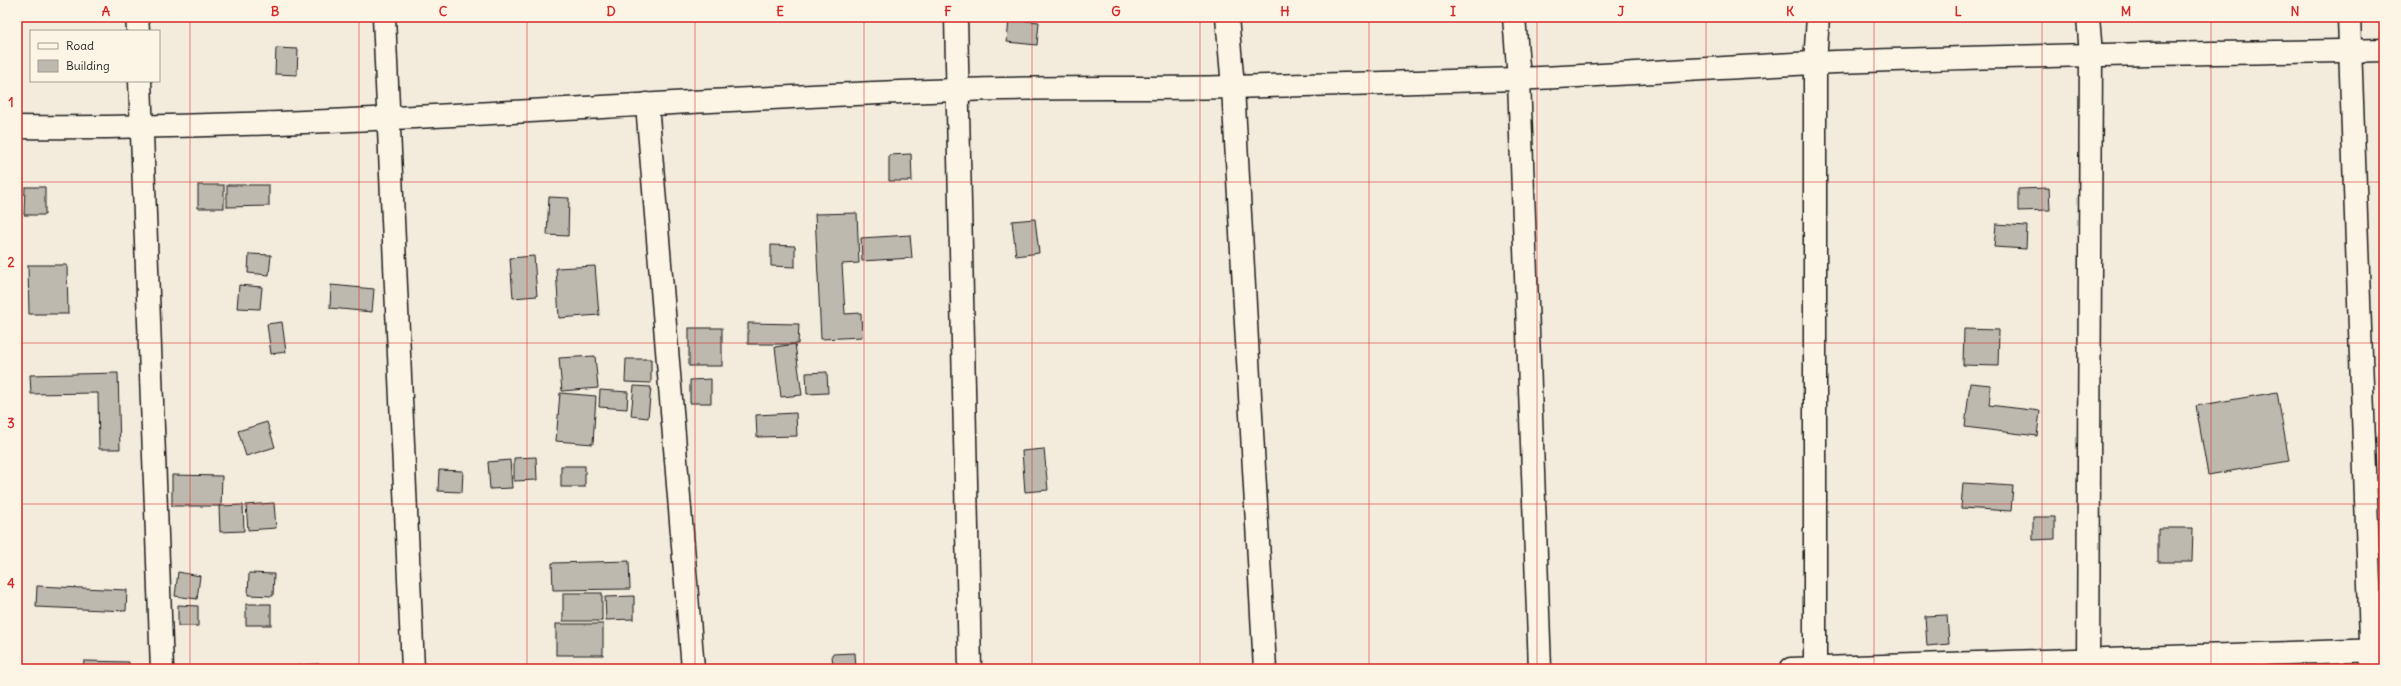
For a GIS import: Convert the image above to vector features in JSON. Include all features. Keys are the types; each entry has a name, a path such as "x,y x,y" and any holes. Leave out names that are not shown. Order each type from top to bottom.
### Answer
{"street":[{"path":"137,17 138,30"},
{"path":"384,17 390,120 413,669"},
{"path":"956,17 959,90 970,669"},
{"path":"1226,17 1233,87 1265,669"},
{"path":"1514,17 1519,78 1540,669"},
{"path":"1815,668 1815,63 1818,17"},
{"path":"2088,17 2091,54 2088,663"},
{"path":"1791,669 2376,656 2349,17"},
{"path":"17,128 142,128 390,120 647,104 959,90 1233,87 1519,78 1815,63 2091,54 2206,54 2384,50"},
{"path":"140,82 162,669"},
{"path":"647,104 693,669"}],"building":[{"path":"1009,19 1039,22 1037,45 1007,42"},
{"path":"276,48 298,49 297,75 275,74"},
{"path":"911,154 912,181 889,181 889,155"},
{"path":"198,185 224,185 224,208 198,208"},
{"path":"227,185 269,185 269,206 227,207"},
{"path":"25,187 45,187 45,215 24,215"},
{"path":"2049,188 2050,210 2018,211 2018,189"},
{"path":"549,197 569,198 568,236 547,235"},
{"path":"857,213 859,263 842,264 845,314 861,313 862,337 821,339 815,214"},
{"path":"1035,219 1039,253 1016,256 1012,221"},
{"path":"1996,224 2027,226 2026,249 1994,247"},
{"path":"910,235 912,258 862,261 861,238"},
{"path":"771,245 795,246 795,267 771,266"},
{"path":"249,254 271,255 269,275 248,273"},
{"path":"534,256 537,296 513,298 510,258"},
{"path":"28,265 67,265 68,314 29,314"},
{"path":"595,266 599,315 559,318 556,268"},
{"path":"239,285 262,287 260,309 237,308"},
{"path":"331,285 374,289 372,312 330,308"},
{"path":"282,322 286,352 271,354 267,324"},
{"path":"748,323 799,324 798,344 748,344"},
{"path":"689,328 722,328 722,366 689,366"},
{"path":"1964,329 1999,330 1998,366 1963,365"},
{"path":"795,344 802,395 781,397 775,347"},
{"path":"595,356 598,388 562,391 559,358"},
{"path":"626,359 651,359 651,383 625,382"},
{"path":"827,372 828,393 807,394 806,373"},
{"path":"118,373 120,449 99,449 98,393 31,394 30,375"},
{"path":"711,379 711,403 690,403 690,380"},
{"path":"1970,383 1991,385 1989,405 2040,411 2037,436 1965,427"},
{"path":"634,386 651,387 648,418 631,416"},
{"path":"600,390 628,392 627,409 599,407"},
{"path":"2277,392 2289,461 2208,475 2196,406"},
{"path":"560,393 596,396 593,444 556,441"},
{"path":"796,413 797,436 757,437 756,415"},
{"path":"267,422 275,447 246,456 238,431"},
{"path":"1044,449 1048,490 1025,492 1022,451"},
{"path":"536,457 537,480 514,481 514,458"},
{"path":"510,460 512,488 490,489 488,462"},
{"path":"561,466 585,466 585,487 561,487"},
{"path":"439,470 463,471 462,492 438,491"},
{"path":"172,475 222,476 221,506 172,506"},
{"path":"1963,483 2013,486 2011,511 1961,508"},
{"path":"274,503 276,528 248,530 246,505"},
{"path":"243,505 244,531 220,532 219,506"},
{"path":"2033,517 2055,517 2055,539 2033,540"},
{"path":"2158,528 2193,528 2192,562 2158,562"},
{"path":"629,561 630,589 553,590 552,563"},
{"path":"178,572 200,576 197,599 175,596"},
{"path":"249,573 274,574 273,596 248,595"},
{"path":"37,586 127,590 126,611 36,607"},
{"path":"563,593 602,593 602,621 563,621"},
{"path":"634,596 634,619 606,620 605,597"},
{"path":"246,604 271,604 271,625 246,625"},
{"path":"178,605 198,606 198,626 178,626"},
{"path":"1947,615 1949,644 1927,646 1925,616"},
{"path":"556,624 603,624 603,655 556,655"},
{"path":"855,653 856,669 833,669 832,654"},
{"path":"84,661 129,662 129,669 83,669"},
{"path":"319,664 319,669 300,669 299,665"}]}
